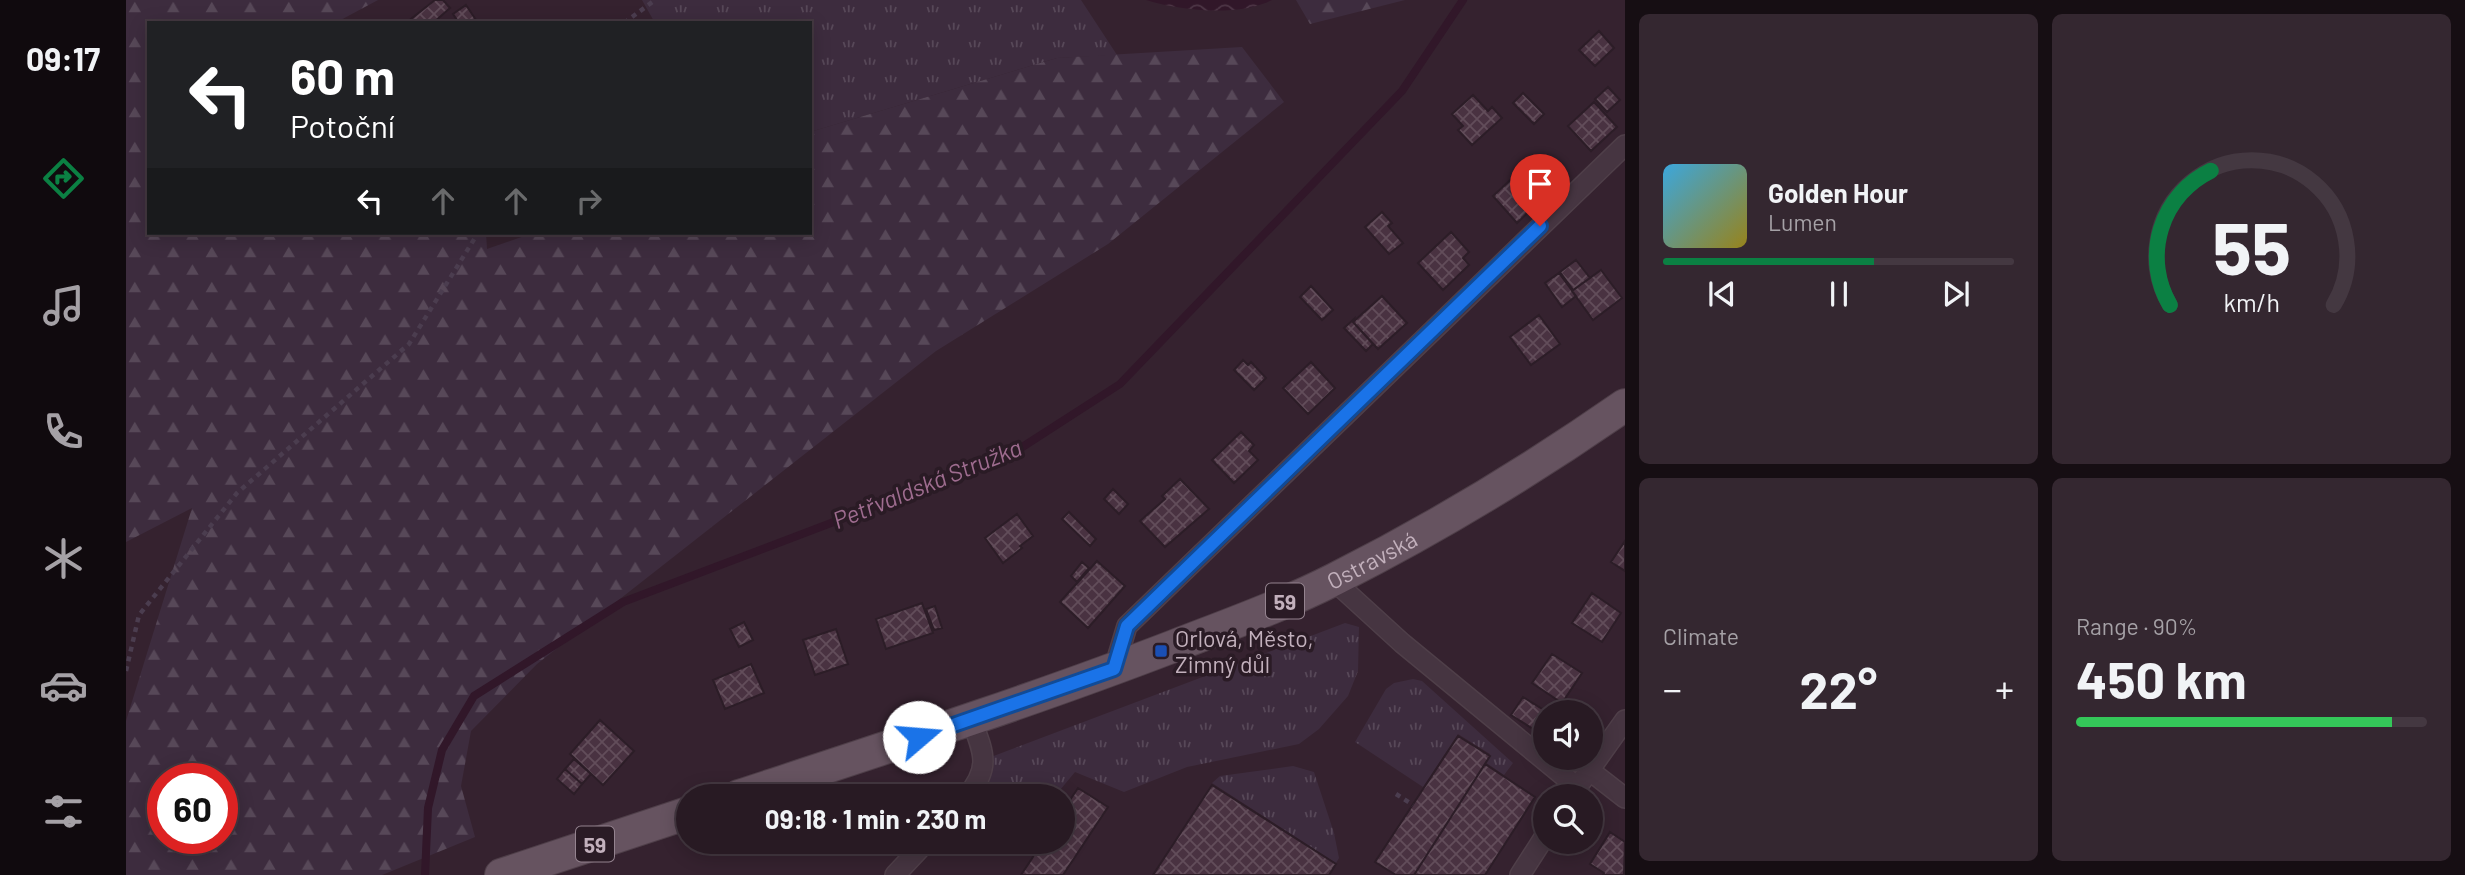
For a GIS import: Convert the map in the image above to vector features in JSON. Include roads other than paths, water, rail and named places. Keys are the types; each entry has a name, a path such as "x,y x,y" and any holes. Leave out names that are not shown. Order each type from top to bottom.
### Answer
{"main road":[{"name":"Ostravská","path":"775,784 1114,669 1249,617 1333,580 1494,490 1625,405"},
{"name":"59","path":"501,875 676,817"}],"street":[{"path":"1114,669 1127,626 1625,145"},
{"path":"1333,580 1565,784"},
{"path":"971,719 984,753 982,774 975,784"},
{"path":"1603,751 1625,720"},
{"path":"1579,784 1589,770 1625,797"},
{"path":"895,875 915,854"},
{"path":"1520,875 1533,854"}],"water":[{"path":"1146,0 1272,0 1243,9 1210,10 1176,7"}],"waterway":[{"name":"Petřvaldská Stružka","path":"425,875 428,808 442,750 474,696 623,602 1010,455 1120,384 1402,91 1463,0"}],"place":[{"name":"Orlová, Město, Zimný důl","path":"1161,651"}]}
